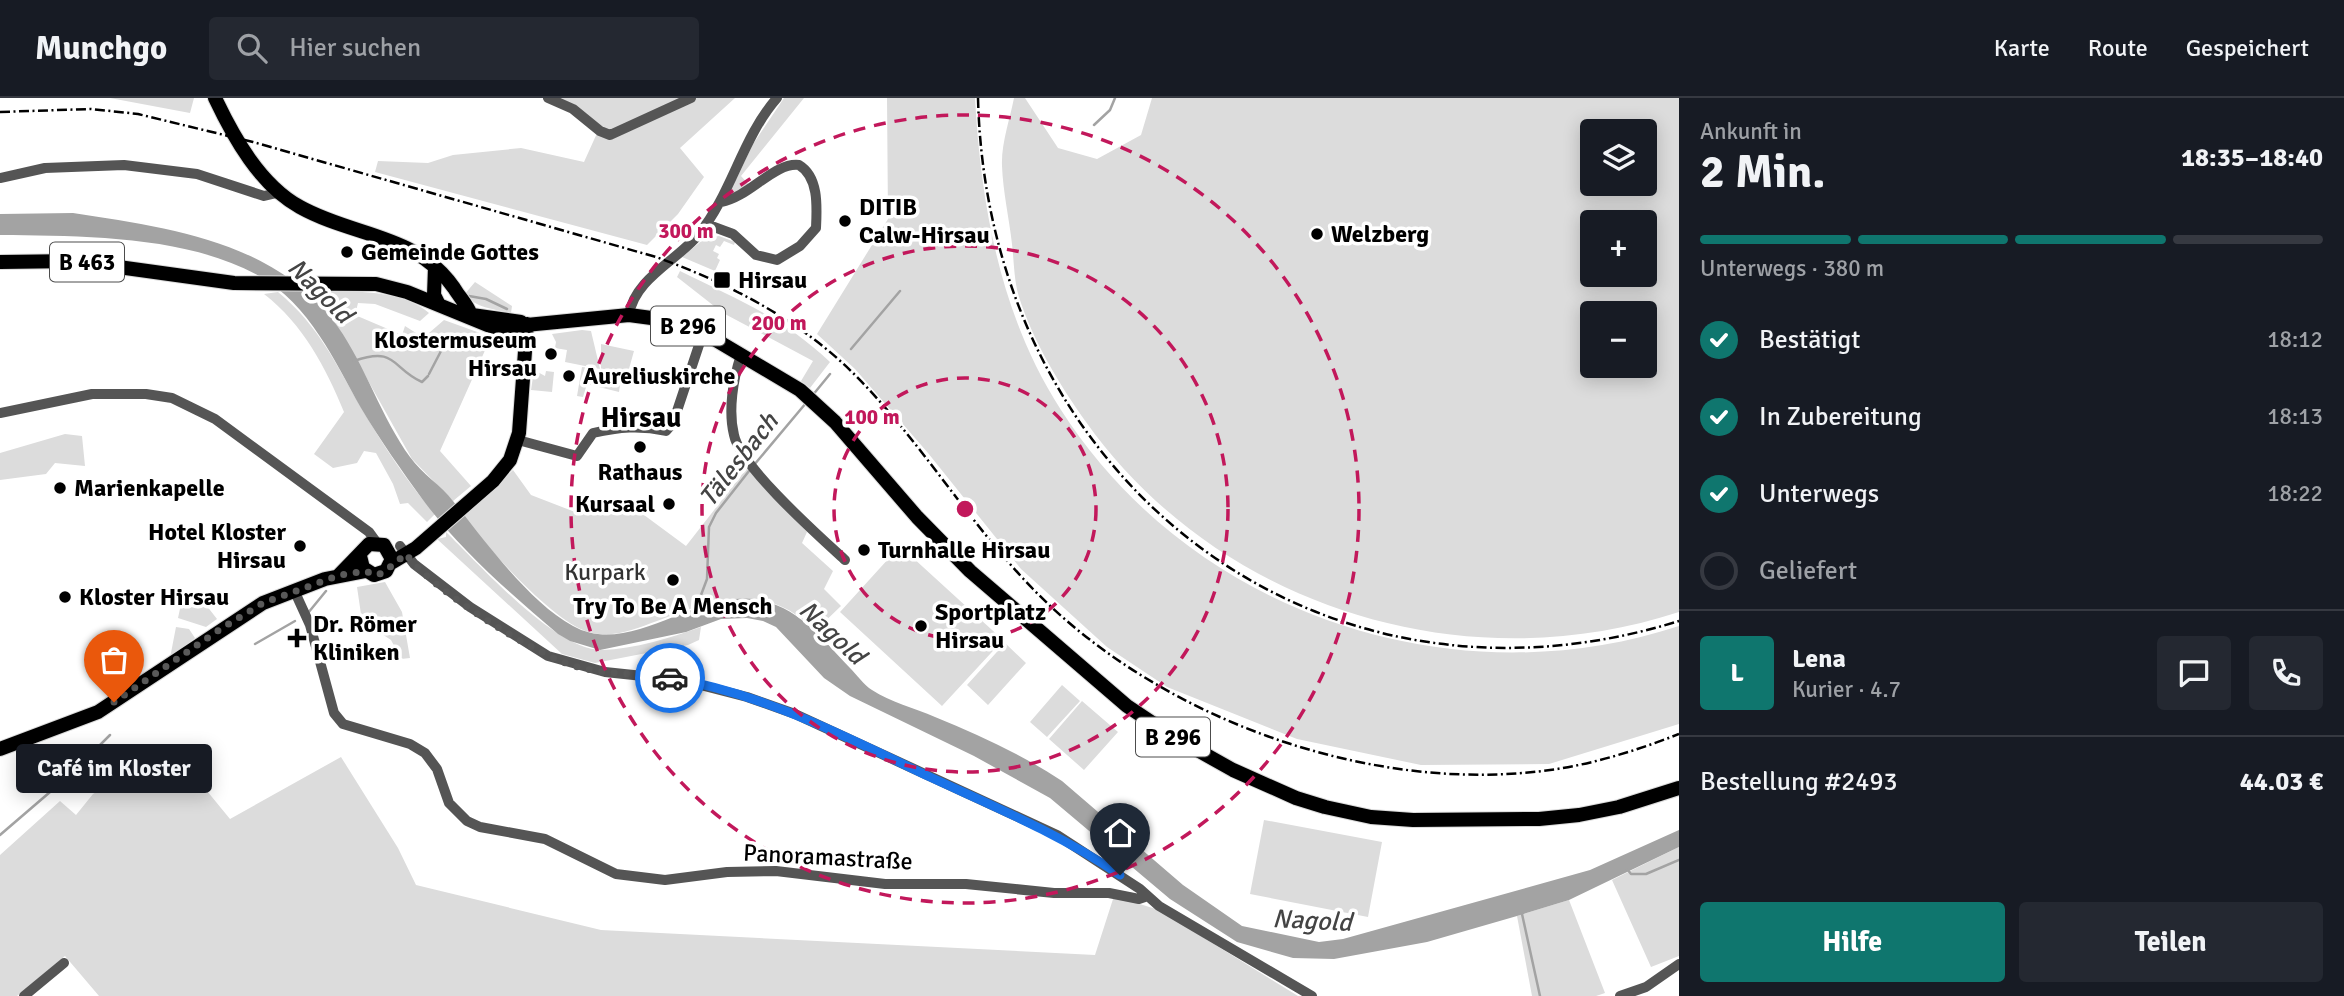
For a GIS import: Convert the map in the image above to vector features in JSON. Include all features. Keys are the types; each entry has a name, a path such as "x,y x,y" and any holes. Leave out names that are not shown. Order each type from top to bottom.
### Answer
{"main road":[{"path":"215,98 243,149 281,192 298,206 329,221 409,248 446,275 471,315"},
{"name":"B 463","path":"0,261 75,261 234,283 376,284 471,315 495,328"},
{"path":"435,267 434,295 438,303"},
{"path":"438,303 450,282"},
{"name":"B 463","path":"471,315 512,319 527,324"},
{"name":"B 296","path":"527,324 629,315 660,317 681,323 800,390 818,406 970,571 1091,678 1169,734 1262,783 1336,810 1392,819 1481,821 1579,815 1619,807 1679,788"},
{"path":"340,575 382,549 431,534 505,469 518,440 527,324 495,328"},
{"path":"495,328 525,350"},
{"path":"0,749 98,712 151,680 238,617 293,590 340,575 366,571 379,575 391,563 382,549"},
{"path":"366,571 382,549"}],"street":[{"path":"548,98 573,109 600,131 610,135 691,98"},
{"path":"629,315 630,306 644,287 698,236 721,202 756,127 777,98"},
{"path":"706,224 733,234 756,255 777,260 800,246 816,228 812,178 799,165 786,164 733,200 721,202"},
{"path":"0,178 45,168 124,165 197,174 264,196 281,192"},
{"path":"518,440 577,456 593,433 631,427 666,431 673,423 700,342"},
{"path":"741,355 732,416 734,438 758,471 845,560"},
{"path":"0,413 92,394 172,398 215,419 369,532 382,549 548,656 605,672 681,680 747,696 795,714 1057,835 1130,882 1145,897 1312,996"},
{"name":"Panoramastraße","path":"293,590 310,625 334,713 343,724 416,746 433,761 446,796 458,814 480,827 545,839 602,869 642,879 776,872 885,884 973,884 1054,893 1109,893 1139,900 1145,897"},
{"path":"24,996 64,962"},
{"path":"1620,996 1646,987 1679,964"}],"green space":[{"path":"110,98 194,98 190,113"},
{"path":"554,98 735,98 680,148 704,177 678,214 647,245 375,172 378,161 428,163 453,155 521,148 584,162 598,131"},
{"path":"784,98 804,98 741,176 750,186 734,194 731,190 753,144"},
{"path":"887,98 975,98 983,180 998,260 1023,337 1040,374 1061,410 1116,481 1180,540 1254,587 1333,622 1418,644 1505,652 1592,647 1679,626 1679,724 1549,764 1421,765 1297,739 1167,687 1107,647 1021,569 928,453 855,369 817,334 888,219"},
{"path":"1014,98 1025,98 1058,148 1097,159 1141,135 1152,98 1679,98 1679,612 1597,632 1514,638 1431,632 1351,613 1275,582 1204,540 1141,486 1086,422 1039,346 1016,284 1003,176 1002,158"},
{"path":"719,236 735,242 734,245 724,241 720,247 716,245 713,251 719,254 717,258 720,260 715,271 682,257 704,239"},
{"path":"680,271 777,321 830,362 810,388 801,381 813,361 723,313 677,277"},
{"path":"475,282 512,306 511,313 474,303 464,295"},
{"path":"278,292 316,332 387,450 435,514 427,522 408,503 400,504 393,484 376,453 364,451 357,463 333,468 314,454 344,412 329,379 302,333 264,294"},
{"path":"307,292 387,295 416,305 429,313 420,321 375,304 358,303 355,315 402,335 405,326 416,333 429,333 444,320 491,337 440,451 471,486 453,501 412,459 339,329"},
{"path":"591,331 600,369 565,362 567,350 555,348 556,342 552,334"},
{"path":"601,344 634,351 627,376 601,370"},
{"path":"582,367 590,368 589,373 621,379 619,392 587,384 583,397 577,396"},
{"path":"534,370 545,376 546,371 554,372 552,392 531,390"},
{"path":"65,434 82,436 85,466 55,463 46,474 0,480 0,453"},
{"name":"Kurpark","path":"747,468 807,532 802,543 833,571 824,589 841,606 815,631 797,615 778,605 739,599 699,606 623,632 589,632 574,626 540,600 504,564 464,516 513,470 531,495 575,512 577,507 610,509 621,498 686,546"},
{"path":"446,532 541,622 583,647 602,650 627,648 701,627 699,640 688,645 595,663 562,654 437,539 446,537"},
{"name":"Sportplatz Hirsau","path":"900,546 1003,640 942,706 840,612"},
{"path":"385,582 402,612 410,658 401,659 391,640 362,621 357,587"},
{"path":"203,601 217,619 206,627 178,618 181,604"},
{"path":"176,627 189,629 195,638 170,658"},
{"path":"1005,643 1026,663 988,705 967,685"},
{"path":"1062,685 1080,701 1047,737 1030,722"},
{"path":"1082,701 1118,732 1084,770 1049,739"},
{"path":"151,757 160,769 180,758 230,819 341,757 398,848 416,885 601,930 1095,955 1114,896 1159,910 1298,996 99,996 65,956 17,996 0,996 0,855 60,801 76,815 93,794"},
{"path":"1264,820 1382,842 1368,917 1250,894"},
{"path":"1679,847 1679,956 1651,967 1612,880"},
{"path":"1569,900 1605,993 1596,996 1532,996 1517,916"}],"shaded area":[{"path":"73,213 147,225 219,243 284,275 313,298 348,342 390,425 415,463 448,495 524,586 540,602 573,626 596,634 619,634 715,602 740,599 777,605 812,628 872,690 1000,746 1062,781 1183,885 1242,926 1319,942 1343,939 1590,870 1679,830 1679,847 1569,900 1427,942 1334,959 1293,958 1237,942 1170,899 1050,798 974,756 850,696 824,678 776,627 763,621 747,618 721,619 686,632 600,650 570,641 558,634 487,571 438,519 376,432 319,335 293,302 277,288 259,276 230,263 199,252 166,245 98,238 0,235 0,214"}],"waterway":[{"name":"Tälesbach","path":"1094,125 1110,110 1115,98"},
{"name":"Tälesbach","path":"851,349 900,291"},
{"path":"469,296 486,299 507,309"},
{"path":"429,374 441,351 455,335"},
{"path":"354,361 368,357 386,357 422,382 428,376"},
{"name":"Tälesbach","path":"812,396 830,374"},
{"name":"Tälesbach","path":"754,465 806,403"},
{"name":"Tälesbach","path":"699,610 698,603 707,579 709,527 716,513 749,471"},
{"path":"308,613 326,591"},
{"path":"255,644 295,621"},
{"path":"0,835 71,774 110,735"},
{"path":"1627,869 1631,874 1646,874 1679,860"},
{"path":"1522,914 1540,996"}],"railway":[{"path":"978,98 996,233 1040,354 1107,458 1194,543 1298,604 1416,640 1544,647 1679,621"},
{"path":"0,112 91,109 138,114 253,142 656,257 736,291 787,320 854,374 901,426 1009,563 1033,589 1084,635 1142,676 1205,710 1272,738 1341,758 1411,771 1482,775 1550,770 1583,764 1632,751 1679,734"}],"way so far":[{"path":"114,702 133,692 238,617 263,603 340,575 366,571 379,575 386,571 391,563 406,554 411,562 470,607 548,656 575,666 605,672 670,678"}],"place":[{"name":"DITIB Calw-Hirsau","path":"845,221"},
{"name":"Welzberg","path":"1317,234"},
{"name":"Gemeinde Gottes","path":"347,252"},
{"name":"Hirsau","path":"722,280"},
{"name":"Klostermuseum Hirsau","path":"551,354"},
{"name":"Aureliuskirche","path":"569,376"},
{"name":"Rathaus","path":"640,447"},
{"name":"Marienkapelle","path":"60,488"},
{"name":"Kursaal","path":"669,504"},
{"name":"Hotel Kloster Hirsau","path":"300,546"},
{"name":"Turnhalle Hirsau","path":"864,550"},
{"name":"Try To Be A Mensch","path":"673,580"},
{"name":"Kloster Hirsau","path":"65,597"},
{"name":"Sportplatz Hirsau","path":"921,626"},
{"name":"Dr. Römer Kliniken","path":"297,638"},
{"name":"Café im Kloster","path":"114,702"}],"district":[{"name":"Hirsau","path":"641,418"}],"route":[{"path":"670,678 747,696 853,739 1042,828 1077,846 1120,875"}],"water label":[{"name":"Nagold","path":"320,291"},
{"name":"Nagold","path":"832,633"},
{"name":"Nagold","path":"1312,921"}]}
